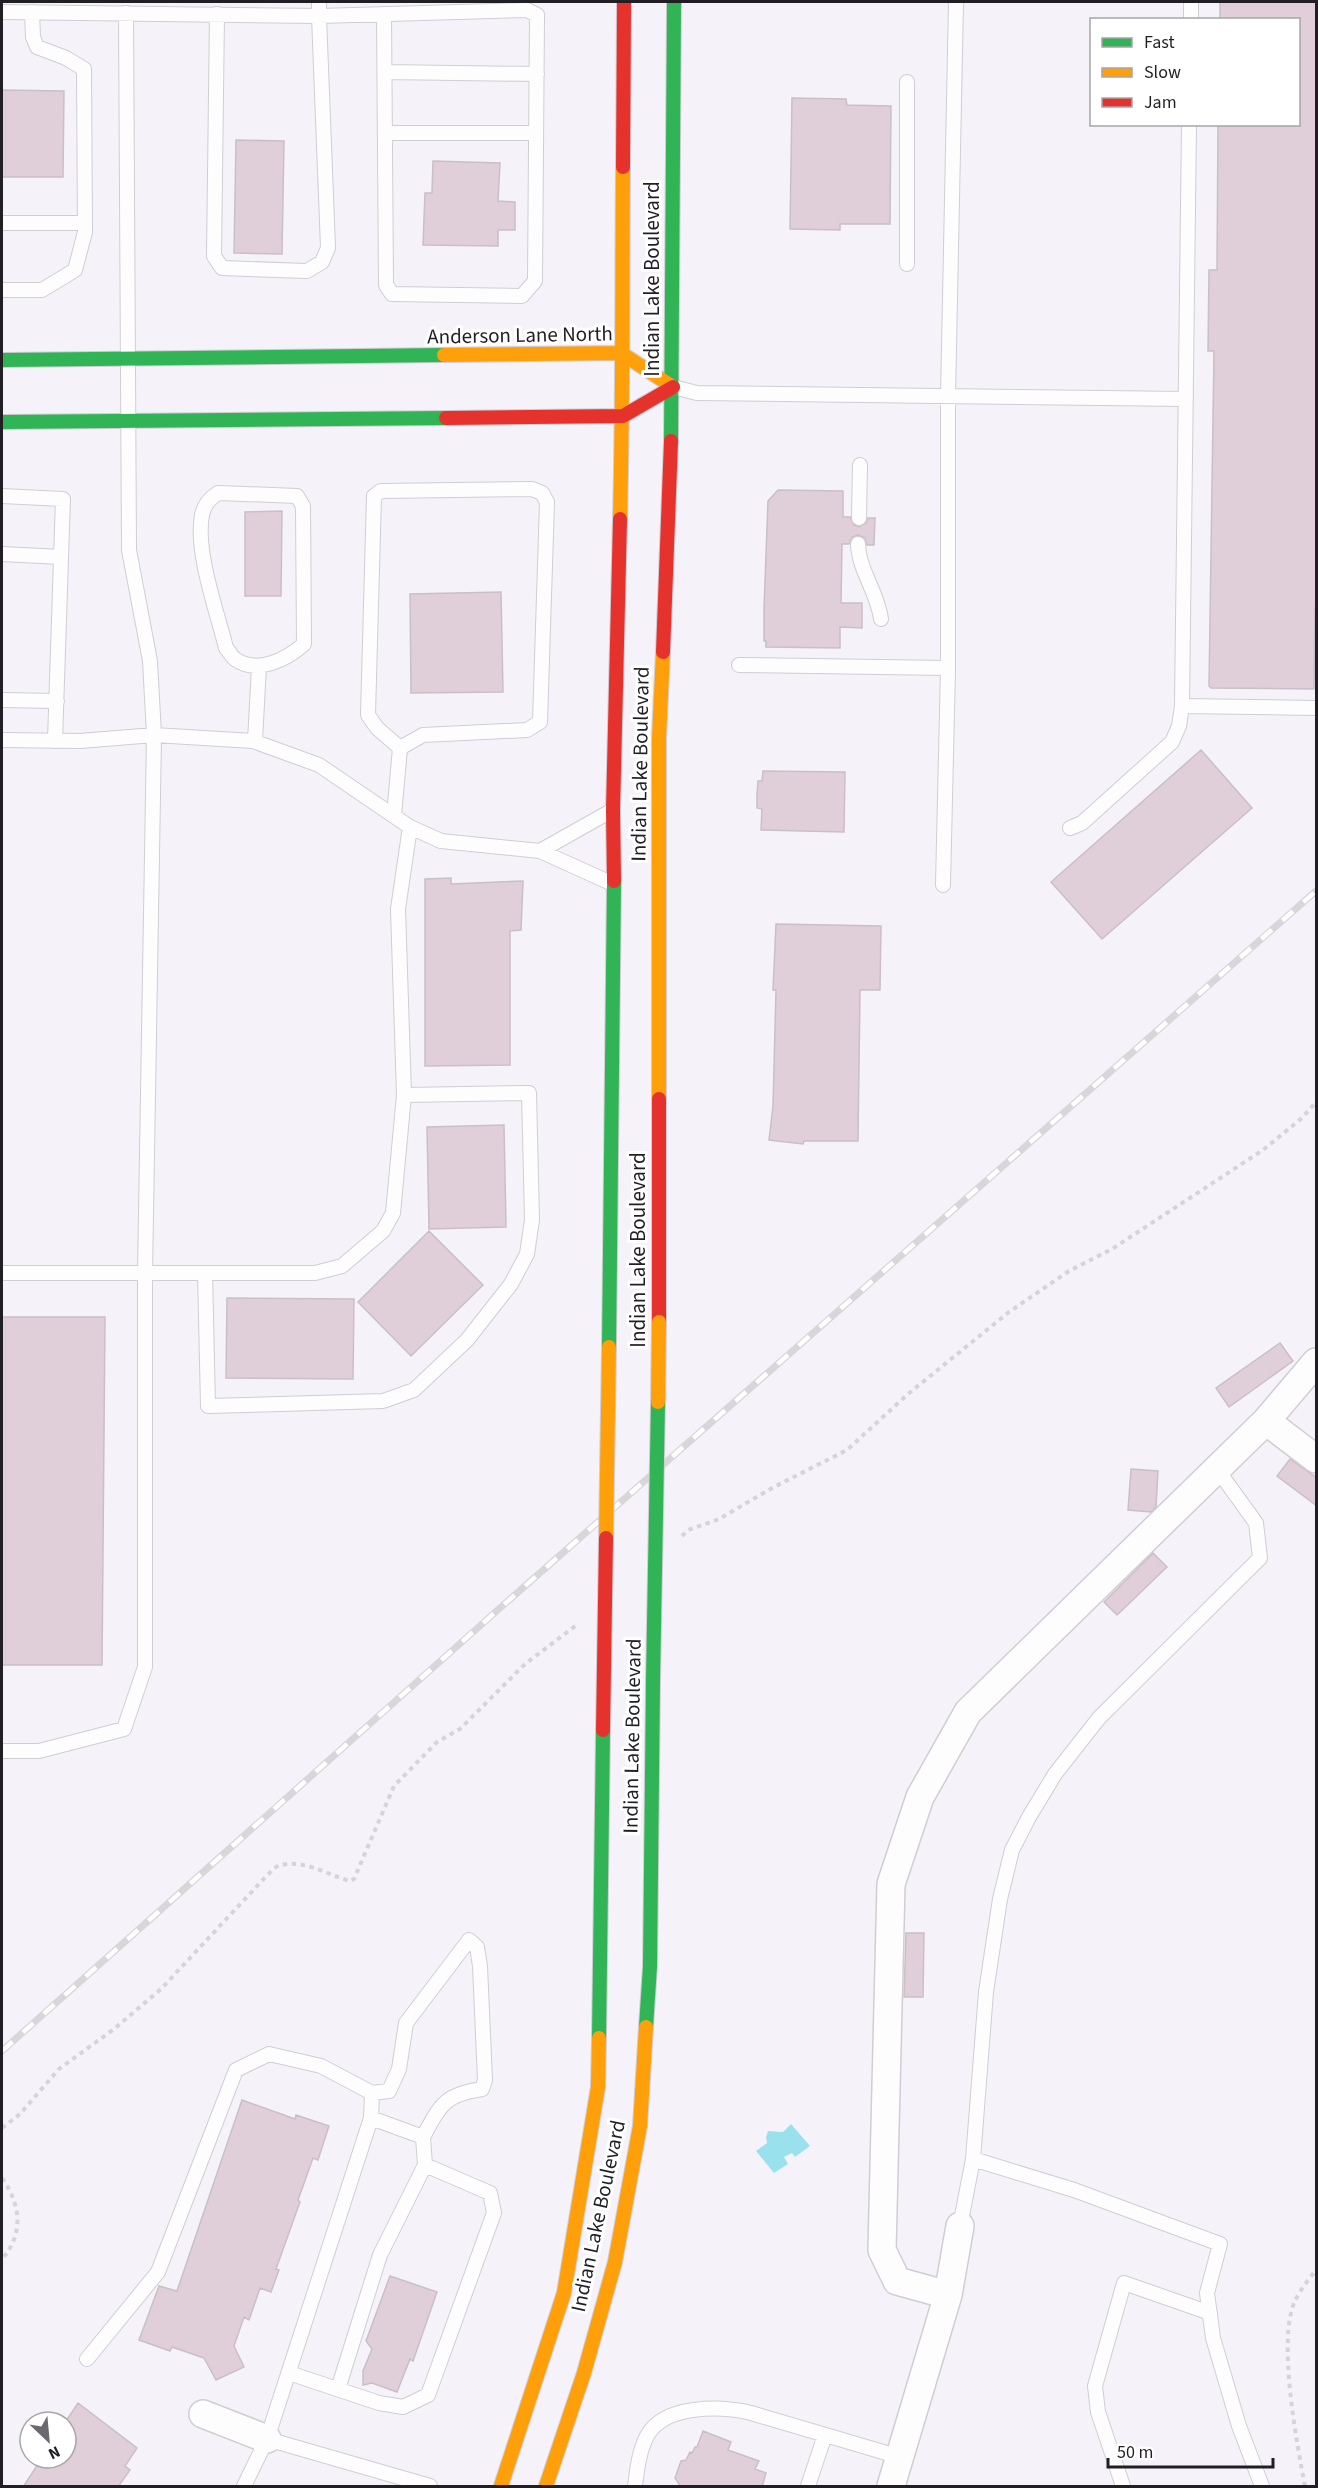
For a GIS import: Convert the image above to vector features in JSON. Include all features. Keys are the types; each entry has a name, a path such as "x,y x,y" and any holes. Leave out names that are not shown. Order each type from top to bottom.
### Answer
{"main road":[{"name":"Indian Lake Boulevard","path":"501,2487 564,2293 598,2087 609,1347 613,810 623,416 621,353 624,2"},
{"name":"Indian Lake Boulevard","path":"546,2487 584,2373 615,2262 640,2126 650,1966 659,1322 659,738 673,387 674,2"},
{"name":"Anderson Lane North","path":"2,360 621,353 673,387"},
{"path":"2,422 623,416 673,387"}],"street":[{"path":"948,2295 897,2281 882,2250 891,1884 920,1797 968,1712 1266,1421 1317,1362"},
{"path":"1266,1421 1317,1459"},
{"path":"891,2487 948,2295 960,2226"},
{"path":"203,2414 267,2439"}],"lane":[{"path":"943,885 948,668 948,397 956,2"},
{"path":"1191,2 1191,18"},
{"path":"217,14 214,256 222,268 307,271 322,262 328,248 319,9"},
{"path":"2,12 217,14 319,9 527,10 537,15 535,281 522,296 392,294 386,285 384,72 388,10"},
{"path":"2,290 42,290 75,270 85,232 84,69 66,58 37,47 33,37 32,12"},
{"path":"2,1751 39,1751 124,1729 145,1667 145,1274 154,735 150,661 129,550 126,13"},
{"path":"384,72 537,74"},
{"path":"907,82 907,264"},
{"path":"1070,828 1082,823 1172,742 1179,726 1182,706 1189,126"},
{"path":"385,133 536,134"},
{"path":"2,223 85,223"},
{"path":"673,387 697,393 1186,399"},
{"path":"859,518 860,465"},
{"path":"532,489 542,493 547,502 540,722 527,730 423,735 400,748 378,728 368,715 374,496 381,490 532,489"},
{"path":"218,493 297,496 303,506 304,644 288,658 259,666 235,660 226,648 201,548 202,514 209,499 218,493"},
{"path":"2,496 63,499 55,741"},
{"path":"858,544 862,566 878,599 881,619"},
{"path":"2,554 61,557"},
{"path":"739,665 948,668"},
{"path":"255,741 259,666"},
{"path":"2,700 57,701"},
{"path":"1182,706 1317,708"},
{"path":"2,740 80,741 154,735 255,741 319,765 410,827 441,841 540,851 614,884"},
{"path":"394,816 400,748"},
{"path":"540,851 613,810"},
{"path":"2,1274 315,1273 342,1266 383,1231 393,1213 404,1095 398,909 410,827"},
{"path":"205,1273 208,1406 383,1401 414,1390 467,1341 511,1284 527,1254 532,1220 529,1094 404,1095"},
{"path":"960,2226 973,2159 986,1992 1000,1899 1012,1850 1055,1774 1099,1718 1260,1558 1257,1523 1216,1469"},
{"path":"87,2359 158,2272 236,2070 269,2054 321,2066 372,2092 389,2091 399,2070 406,2023 469,1940 477,1947 480,1966 485,2080 482,2089 454,2094 438,2110 423,2137 424,2165 380,2255 338,2389"},
{"path":"244,2487 267,2439 289,2373 370,2118 372,2092"},
{"path":"370,2118 423,2137"},
{"path":"973,2159 1074,2190 1220,2244 1208,2293 1213,2338 1236,2415 1262,2487"},
{"path":"289,2373 379,2403 403,2407 428,2395 494,2213 490,2193 424,2165"},
{"path":"1123,2487 1098,2412 1095,2386 1124,2283 1210,2313"},
{"path":"634,2487 640,2454 647,2436 659,2421 685,2413 734,2409 900,2457"},
{"path":"808,2487 825,2435"},
{"path":"267,2439 430,2487"}],"path":[{"path":"2,2178 8,2187 18,2219 17,2235 12,2248 2,2259"},
{"path":"1305,2487 1293,2427 1288,2339 1294,2303 1317,2270"}],"water":[{"path":"791,2124 810,2146 795,2157 792,2153 784,2157 788,2164 774,2173 756,2151 767,2143 768,2131 783,2132"}],"building":[{"path":"1220,2 1317,2 1317,608 1315,608 1314,689 1211,688 1209,686 1214,351 1208,351 1209,270 1217,270 1218,126 1300,126 1300,18 1220,18"},
{"path":"2,90 64,91 63,177 2,177"},
{"path":"792,98 846,99 847,105 891,106 890,224 840,224 840,230 790,229"},
{"path":"236,140 284,141 282,254 234,253"},
{"path":"433,161 500,163 498,201 515,202 515,230 498,230 498,246 423,245 425,193 432,193"},
{"path":"778,490 843,491 843,517 850,517 854,525 859,527 866,523 868,518 875,518 874,545 867,545 865,538 858,535 852,537 849,544 842,544 841,603 862,603 862,628 840,627 840,648 766,647 764,608 768,501"},
{"path":"282,511 281,596 245,596 245,512"},
{"path":"501,592 503,692 411,693 410,594"},
{"path":"1201,750 1252,808 1102,939 1051,882"},
{"path":"763,771 845,772 844,832 761,830 762,809 757,808 757,794 758,781 762,781"},
{"path":"451,878 451,884 523,881 521,930 510,931 510,1065 425,1066 425,879"},
{"path":"776,924 881,926 880,990 860,990 858,1141 804,1141 803,1144 769,1140 773,1106 776,990 773,990"},
{"path":"504,1125 506,1227 429,1229 427,1127"},
{"path":"429,1231 483,1285 411,1356 358,1302"},
{"path":"227,1298 354,1299 353,1379 226,1378"},
{"path":"2,1317 105,1317 102,1665 2,1665"},
{"path":"1280,1343 1293,1361 1229,1407 1216,1388"},
{"path":"1290,1459 1317,1478 1317,1506 1277,1476"},
{"path":"1131,1469 1158,1471 1156,1507 1151,1512 1128,1510"},
{"path":"1153,1553 1167,1567 1117,1615 1104,1602"},
{"path":"906,1933 924,1933 923,1997 904,1997"},
{"path":"242,2100 295,2119 296,2115 329,2126 318,2160 313,2158 298,2200 300,2202 276,2269 279,2270 271,2292 260,2288 249,2320 244,2317 234,2346 244,2367 216,2380 204,2358 172,2347 170,2351 139,2340 159,2286 177,2291"},
{"path":"390,2276 437,2292 413,2361 410,2359 397,2392 372,2383 363,2385 363,2371 372,2349 366,2341"},
{"path":"78,2403 137,2448 125,2466 130,2470 118,2487 23,2487 34,2470 78,2470 78,2410 73,2410"},
{"path":"703,2431 731,2442 728,2450 759,2461 755,2469 766,2473 762,2487 681,2487 675,2478 681,2461 686,2460 690,2452 692,2453 697,2447"}],"railway":[{"path":"2,2051 500,1608 1316,891"}],"traffic: fast":[{"path":"671,441 674,2"},
{"path":"2,360 444,355"},
{"path":"2,422 446,418"},
{"path":"609,1347 614,881"},
{"path":"653,1681 658,1402"},
{"path":"646,2027 650,1966 653,1681"},
{"path":"599,2038 603,1730"}],"traffic: slow":[{"path":"620,519 623,167"},
{"path":"444,355 621,353 673,387"},
{"path":"659,1099 659,738 663,652"},
{"path":"658,1402 659,1322"},
{"path":"606,1538 609,1347"},
{"path":"546,2486 584,2373 615,2262 640,2126 646,2027"},
{"path":"501,2486 564,2293 598,2087 599,2038"}],"traffic: jam":[{"path":"623,167 624,2"},
{"path":"446,418 623,416 673,387"},
{"path":"663,652 671,441"},
{"path":"614,881 613,810 620,519"},
{"path":"659,1099 659,1322"},
{"path":"603,1730 606,1538"}]}
